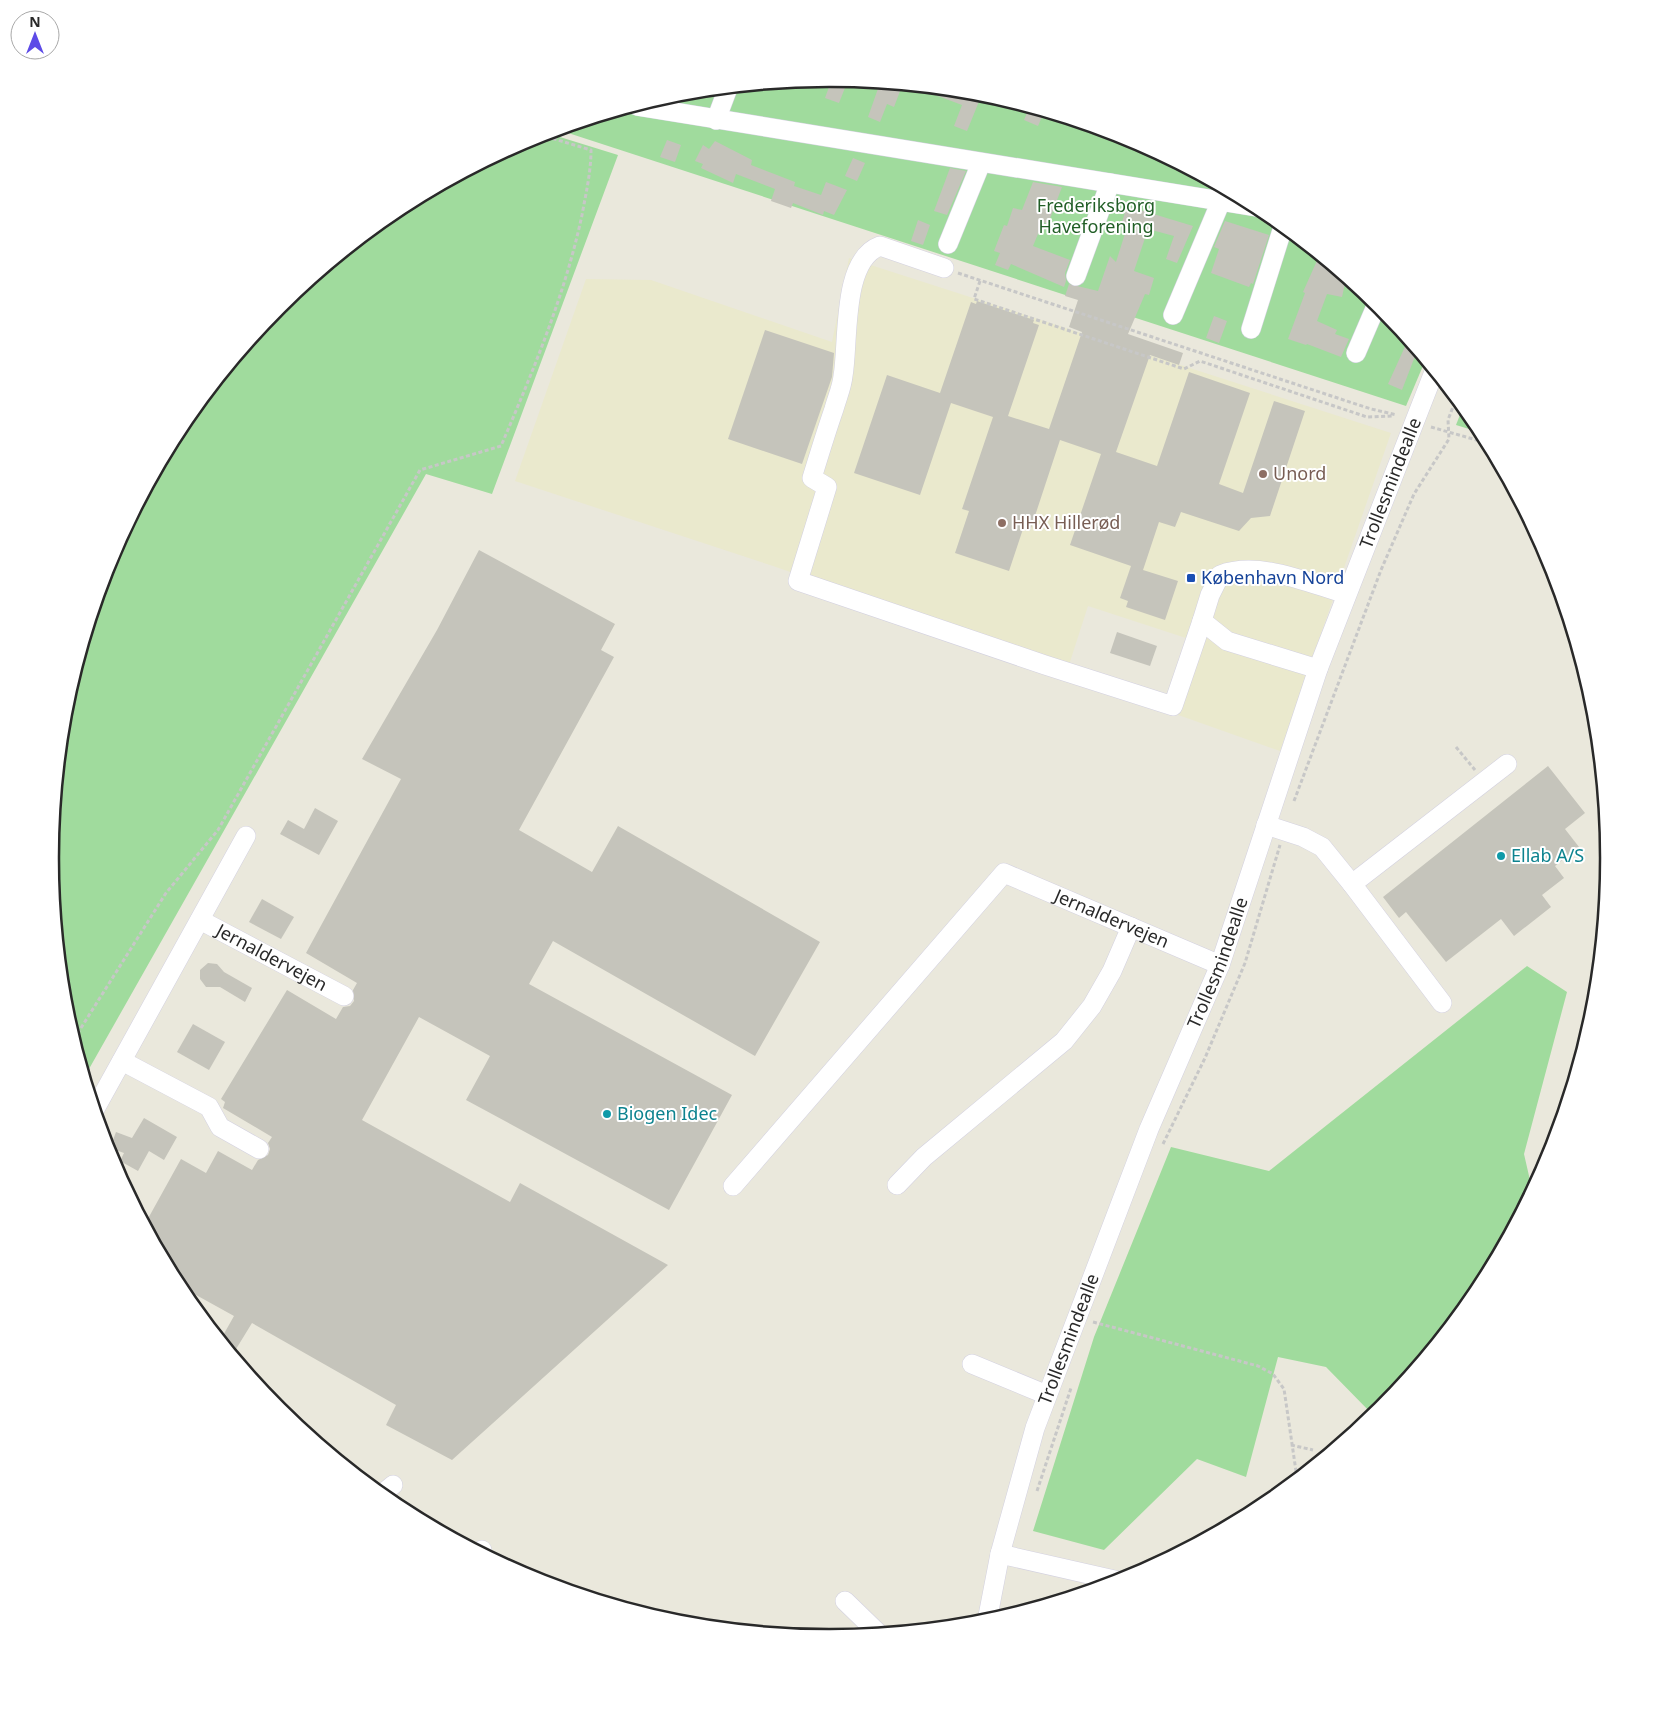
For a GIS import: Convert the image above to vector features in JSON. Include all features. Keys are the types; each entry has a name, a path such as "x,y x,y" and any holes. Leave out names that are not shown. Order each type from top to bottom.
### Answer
{"street":[{"path":"716,120 726,95"},
{"path":"652,109 1236,203"},
{"path":"948,244 981,163"},
{"path":"1076,276 1110,183"},
{"path":"1173,315 1221,201"},
{"path":"1251,329 1281,234"},
{"path":"944,268 880,246 872,249 863,258 853,283 846,330 843,377 812,478 827,487 798,581 1045,665 1173,706 1210,595 1220,575 1233,570 1258,569 1346,594"},
{"path":"1356,353 1374,312"},
{"name":"Trollesmindealle","path":"989,1612 1000,1554 1035,1428 1149,1129 1220,965 1318,669 1432,378"},
{"path":"1202,621 1227,641 1318,669"},
{"path":"1352,884 1508,764"},
{"path":"1266,825 1303,837 1322,848 1352,884 1442,1003"},
{"name":"Jernaldervejen","path":"99,1102 246,836"},
{"name":"Jernaldervejen","path":"732,1186 1004,873 1220,965"},
{"name":"Jernaldervejen","path":"200,920 344,996"},
{"path":"897,1184 924,1157 1064,1040 1092,1006 1112,971 1131,927"},
{"path":"122,1061 209,1107 220,1127 259,1149"},
{"path":"972,1364 1047,1395"},
{"path":"1000,1554 1104,1578"},
{"path":"845,1601 872,1627"}],"path":[{"path":"79,1031 166,893 218,830 420,470 501,446 538,359 574,249 591,168 591,150 554,139"},
{"path":"944,268 1397,416 1367,417 1200,361"},
{"path":"980,281 974,299 1184,369 1200,361 1203,354"},
{"path":"1294,802 1380,570 1414,494 1445,446 1449,432 1448,420 1453,406"},
{"path":"1431,427 1476,440"},
{"path":"1456,747 1484,782"},
{"path":"1162,1146 1205,1058 1245,963 1279,848"},
{"path":"1091,1330 1097,1315"},
{"path":"1076,1317 1258,1366 1273,1374 1284,1389 1296,1471"},
{"path":"1035,1498 1073,1380"},
{"path":"1291,1445 1313,1450"}],"shaded area":[{"name":"HHX Hillerød","path":"849,258 1391,433 1280,751 1167,711 1186,638 1088,606 1068,668 773,566 515,481 586,279 651,280 832,342"}],"green space":[{"name":"Frederiksborg Haveforening","path":"830,87 930,94 980,102 1077,128 1124,146 1170,167 1215,191 1258,217 1338,279 1375,313 1423,367 1406,406 569,133 630,114 679,102 779,89"},
{"path":"559,137 618,155 492,494 426,474 89,1069 74,1008 65,959 60,908 60,808 65,757 85,659 100,610 117,563 138,517 162,473 218,389 284,313 360,247 401,217 489,167"},
{"path":"1460,415 1469,429 1456,425"},
{"path":"1527,966 1567,992 1524,1154 1530,1180 1521,1199 1497,1243 1441,1327 1375,1403 1368,1410 1326,1367 1278,1357 1246,1477 1197,1459 1104,1550 1033,1531 1094,1337 1171,1147 1269,1171"}],"building":[{"path":"829,87 845,88 839,103 825,98"},
{"path":"878,89 900,91 894,107 887,104 880,122 868,117"},
{"path":"935,95 979,102 967,131 954,126 962,105"},
{"path":"1027,113 1042,118 1038,126 1024,120"},
{"path":"667,140 681,145 675,162 660,157"},
{"path":"715,141 752,160 751,165 795,182 794,186 821,195 826,182 847,190 834,215 824,211 823,215 793,203 791,208 771,201 775,189 736,174 733,183 701,168 703,164 695,161 703,145 709,149"},
{"path":"853,158 865,163 857,181 845,176"},
{"path":"950,168 966,171 947,215 934,211"},
{"path":"1033,182 1062,187 1048,224 1043,222 1033,246 1070,260 1065,273 1066,281 1064,287 1011,264 1008,270 995,265 1000,253 994,251 1004,225 1007,226 1013,208 1022,210"},
{"path":"1127,206 1193,226 1177,263 1166,259 1174,236 1148,229 1134,271 1154,278 1149,295 1145,294 1128,334 1183,353 1179,365 1150,355 1116,452 1157,466 1189,372 1250,393 1219,484 1243,493 1274,401 1305,411 1270,516 1251,518 1239,531 1181,512 1175,527 1159,522 1143,570 1178,581 1165,620 1126,607 1128,601 1120,598 1131,566 1070,545 1101,454 1060,440 1030,531 1023,529 1009,571 955,553 969,511 962,509 993,417 951,403 920,495 854,473 887,375 940,393 971,302 976,304 977,301 1034,320 1033,323 1039,325 1008,416 1049,429 1082,332 1069,327 1078,300 1065,296 1069,284 1098,291 1110,256 1116,262 1128,224 1122,222"},
{"path":"918,220 930,225 923,245 911,241"},
{"path":"1225,221 1269,235 1253,284 1251,283 1249,287 1211,273 1219,249 1214,247"},
{"path":"1317,261 1345,285 1342,297 1327,294 1317,321 1337,330 1335,334 1349,339 1341,357 1288,339 1305,293 1303,292"},
{"path":"1214,316 1227,321 1219,343 1206,338"},
{"path":"765,330 834,353 832,377 802,464 728,439"},
{"path":"1405,346 1415,357 1402,390 1388,384"},
{"name":"Biogen Idec","path":"479,550 615,624 601,650 614,657 519,830 592,872 618,826 820,942 755,1056 553,941 529,984 732,1095 669,1210 466,1100 490,1056 419,1017 362,1120 510,1202 520,1183 668,1265 452,1460 386,1425 396,1405 252,1323 236,1349 224,1334 234,1316 195,1294 148,1218 181,1159 206,1173 218,1151 252,1170 258,1160 268,1155 270,1149 268,1143 272,1137 223,1108 225,1102 221,1099 287,990 336,1019 343,1007 350,1006 354,1001 353,990 357,983 306,953 401,779 362,759 437,630"},
{"path":"1117,632 1157,646 1150,666 1110,653"},
{"name":"Ellab A/S","path":"1548,766 1585,813 1565,829 1579,847 1555,866 1564,878 1542,895 1551,907 1514,936 1501,919 1446,962 1406,912 1399,918 1383,897"},
{"path":"315,808 338,821 319,855 280,834 288,820 304,829"},
{"path":"262,899 294,917 281,939 249,922"},
{"path":"208,963 217,964 224,972 252,988 245,1002 220,987 206,987 200,979 200,970"},
{"path":"193,1024 225,1042 209,1070 177,1052"},
{"path":"144,1118 177,1137 164,1160 149,1151 138,1171 121,1161 124,1153 116,1150 113,1141 116,1132 132,1138"}],"place":[{"name":"Unord","path":"1263,474"},
{"name":"HHX Hillerød","path":"1002,523"},
{"name":"København Nord","path":"1191,578"},
{"name":"Ellab A/S","path":"1501,856"},
{"name":"Biogen Idec","path":"607,1114"}]}
